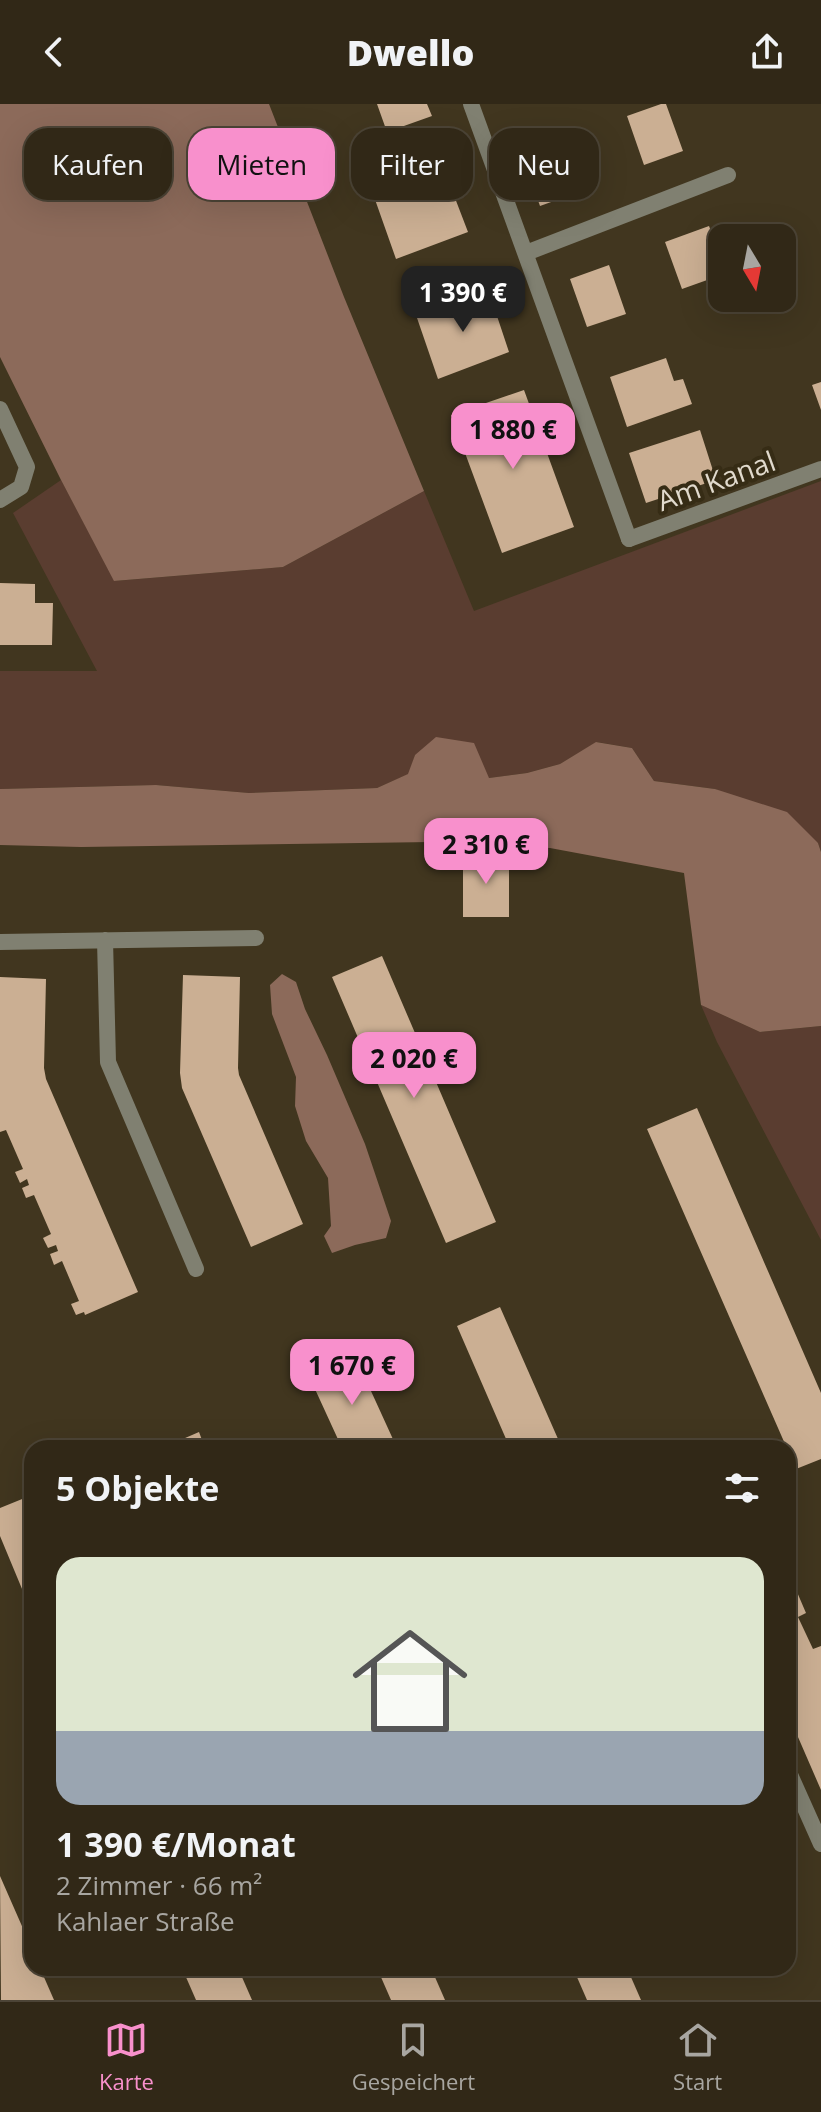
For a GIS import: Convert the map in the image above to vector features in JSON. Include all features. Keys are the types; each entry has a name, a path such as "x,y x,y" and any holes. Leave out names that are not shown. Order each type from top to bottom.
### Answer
{"street":[{"path":"471,104 526,253 728,175"},
{"name":"Am Kanal","path":"526,253 629,539 821,469"},
{"path":"0,409 27,467 21,487 0,500"},
{"path":"0,942 256,938"},
{"path":"105,940 108,1062 196,1269"},
{"path":"796,1788 821,1844"}],"shaded area":[{"path":"0,104 269,104 278,128 188,128 188,200 306,200 424,491 283,567 114,581 0,357"},
{"path":"61,480 115,581 283,567 424,491 474,611 821,481 821,852 818,843 715,789 654,781 632,748 597,742 560,764 527,773 489,778 415,755 409,774 377,788 249,793 156,785 0,789 0,671 97,671 13,513"},
{"path":"436,737 474,743 489,778 527,773 560,764 596,742 632,748 654,781 715,789 787,812 818,843 821,852 821,1026 760,1032 701,1005 684,873 550,848 432,842 81,847 0,845 0,789 156,785 249,793 377,788 408,774 415,755"},
{"path":"282,974 296,982 365,1144 391,1221 386,1238 332,1253 324,1236 331,1226 328,1178 306,1141 295,1106 296,1077 272,1014 270,985"},
{"path":"701,1005 760,1032 821,1026 821,1240 717,1042"}],"building":[{"path":"377,104 427,104 432,116 398,128 386,128"},
{"path":"666,104 683,151 644,165 627,116"},
{"path":"375,200 456,200 468,232 396,259"},
{"path":"538,200 557,200 540,206"},
{"path":"708,226 708,280 682,289 665,242"},
{"path":"609,265 626,314 587,327 570,279"},
{"path":"488,289 509,352 438,379 416,315"},
{"path":"666,358 674,381 683,379 692,404 627,427 610,377"},
{"path":"821,382 821,410 812,385"},
{"path":"524,390 574,527 502,553 451,415"},
{"path":"700,430 716,480 646,503 629,453"},
{"path":"0,583 35,584 35,603 53,603 52,645 0,645"},
{"path":"463,856 509,856 509,917 463,917"},
{"path":"382,956 496,1222 446,1243 332,977"},
{"path":"183,975 240,977 239,1075 303,1224 251,1247 182,1088"},
{"path":"0,977 46,979 46,1079 138,1292 85,1315 84,1312 76,1315 71,1304 79,1301 62,1261 54,1265 50,1254 58,1251 56,1245 48,1248 43,1238 51,1234 34,1195 26,1198 22,1188 29,1185 27,1179 20,1183 15,1172 23,1169 6,1130 0,1132"},
{"path":"697,1108 821,1393 821,1459 796,1469 796,1440 783,1440 647,1129"},
{"path":"500,1307 558,1440 507,1440 457,1326"},
{"path":"355,1356 393,1440 338,1440 309,1376"},
{"path":"199,1432 202,1440 180,1440"},
{"path":"24,1498 24,1594 0,1536 0,1508"},
{"path":"796,1590 806,1613 798,1617 813,1649 821,1646 821,1790 796,1732"},
{"path":"0,1876 24,1931 24,1976 44,1976 54,2000 1,2000"},
{"path":"186,1976 242,1976 252,2000 196,2000"},
{"path":"380,1976 434,1976 445,2000 391,2000"},
{"path":"576,1976 630,1976 641,2000 587,2000"}]}
